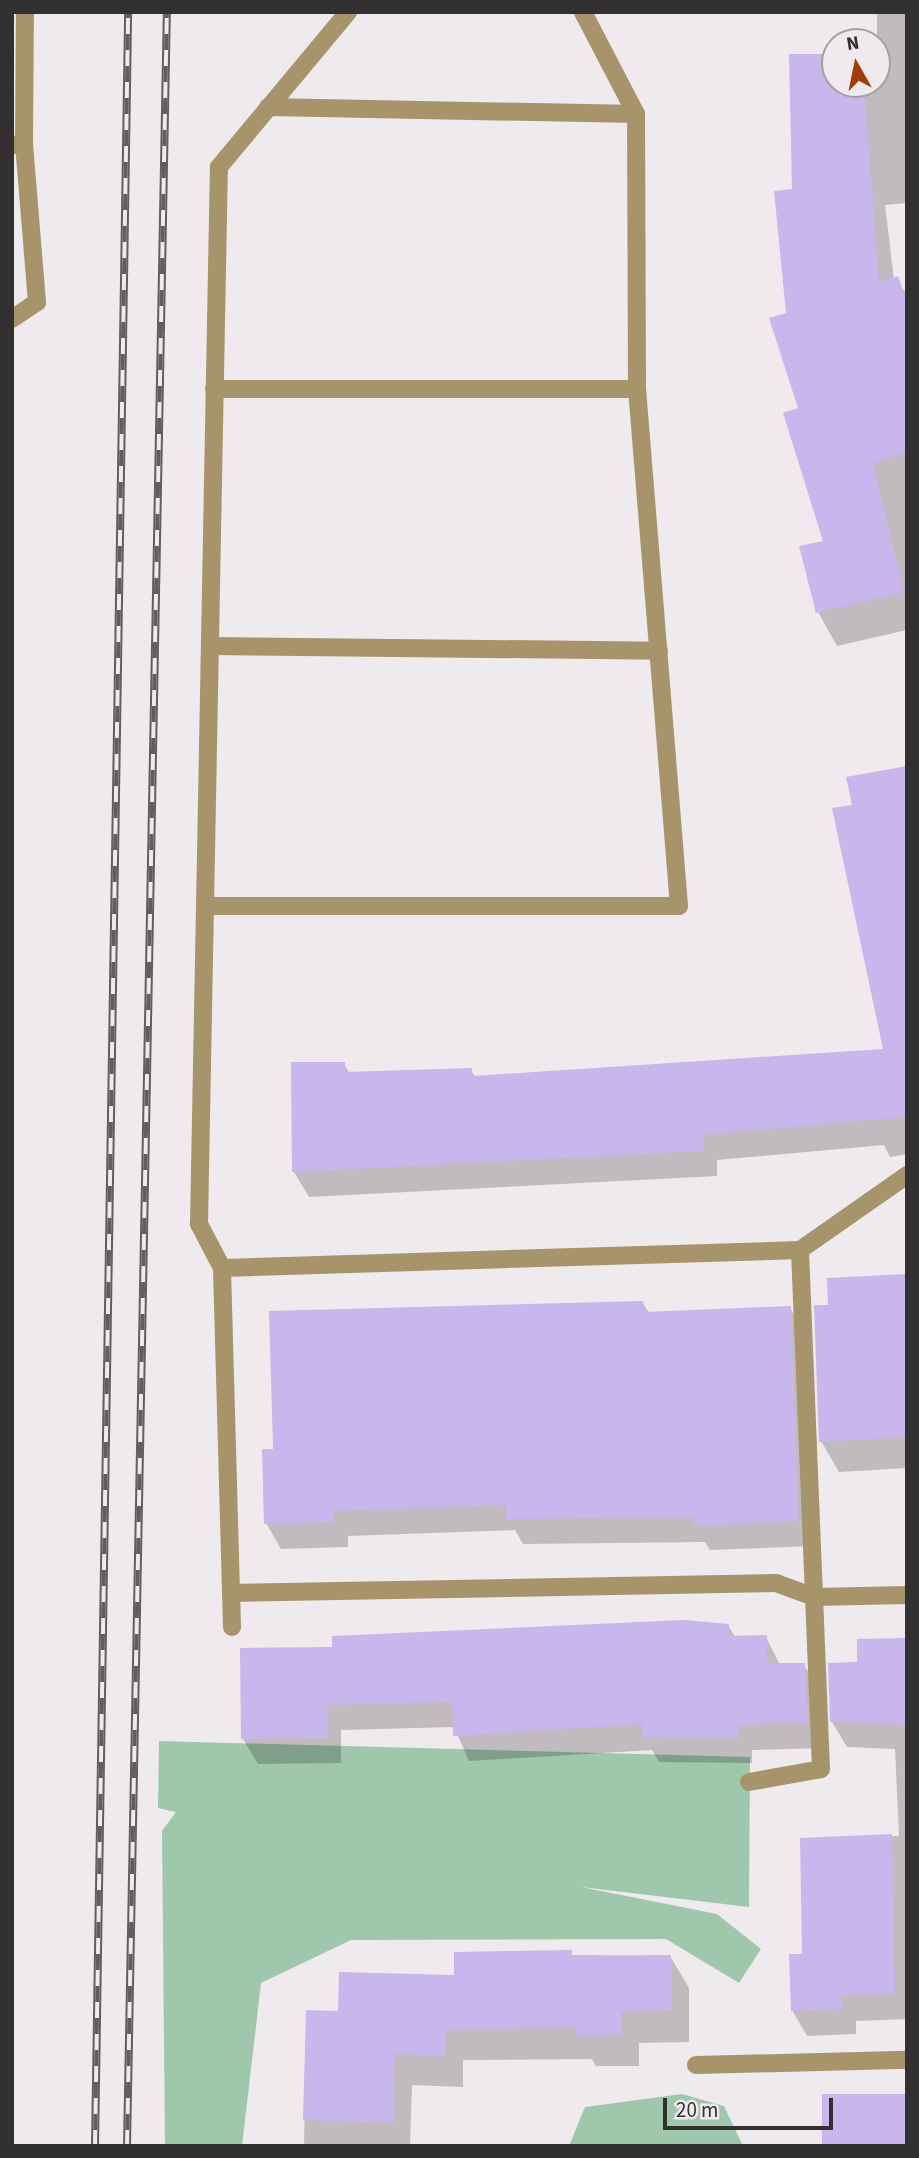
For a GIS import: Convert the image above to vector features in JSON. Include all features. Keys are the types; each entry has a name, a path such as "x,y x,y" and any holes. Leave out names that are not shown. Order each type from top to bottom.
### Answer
{"street":[{"path":"12,319 37,302 18,144 24,12"},
{"path":"232,1627 222,1268 199,1224 219,167 348,12"},
{"path":"206,906 679,906 638,389 636,114 583,12"},
{"path":"268,107 636,114"},
{"path":"215,389 638,389"},
{"path":"210,646 659,651"},
{"path":"222,1268 800,1250 907,1175"},
{"path":"749,1782 821,1769 800,1250"},
{"path":"231,1593 776,1583 814,1597 907,1595"},
{"path":"696,2065 907,2060"}],"green space":[{"path":"159,1741 750,1757 749,1907 581,1887 717,1914 761,1949 739,1983 666,1939 351,1940 261,1983 242,2146 165,2146 162,1831 176,1812 158,1808"},
{"path":"682,2094 724,2106 743,2146 569,2146 585,2107"}],"building":[{"path":"789,54 821,54 821,98 865,98 879,282 898,276 907,302 907,452 873,463 904,592 816,613 799,546 823,541 783,413 798,408 769,318 786,313 774,191 792,189"},
{"path":"907,766 907,1117 703,1135 704,1151 292,1172 291,1062 345,1062 345,1072 472,1068 472,1076 883,1049 832,808 852,805 846,777"},
{"path":"907,1274 907,1437 819,1442 814,1305 828,1305 827,1278"},
{"path":"643,1301 644,1312 791,1306 799,1521 693,1526 693,1517 506,1519 506,1505 334,1511 334,1522 264,1524 262,1449 273,1449 269,1311"},
{"path":"683,1620 729,1624 729,1636 767,1635 767,1663 805,1663 808,1723 739,1725 738,1738 643,1737 642,1724 453,1736 452,1702 327,1705 328,1738 241,1739 240,1648 332,1647 332,1636"},
{"path":"907,1638 907,1725 830,1722 828,1663 857,1662 857,1639"},
{"path":"892,1834 895,1994 842,1996 842,2009 791,2011 789,1954 802,1954 800,1838"},
{"path":"572,1950 572,1956 671,1955 672,2010 621,2012 621,2035 576,2035 576,2028 446,2029 445,2056 395,2054 393,2123 303,2120 306,2010 338,2011 339,1972 454,1975 454,1952"},
{"path":"822,2094 907,2094 907,2146 822,2146"}],"railway":[{"path":"95,2146 128,12"},
{"path":"127,2146 167,12"}]}
